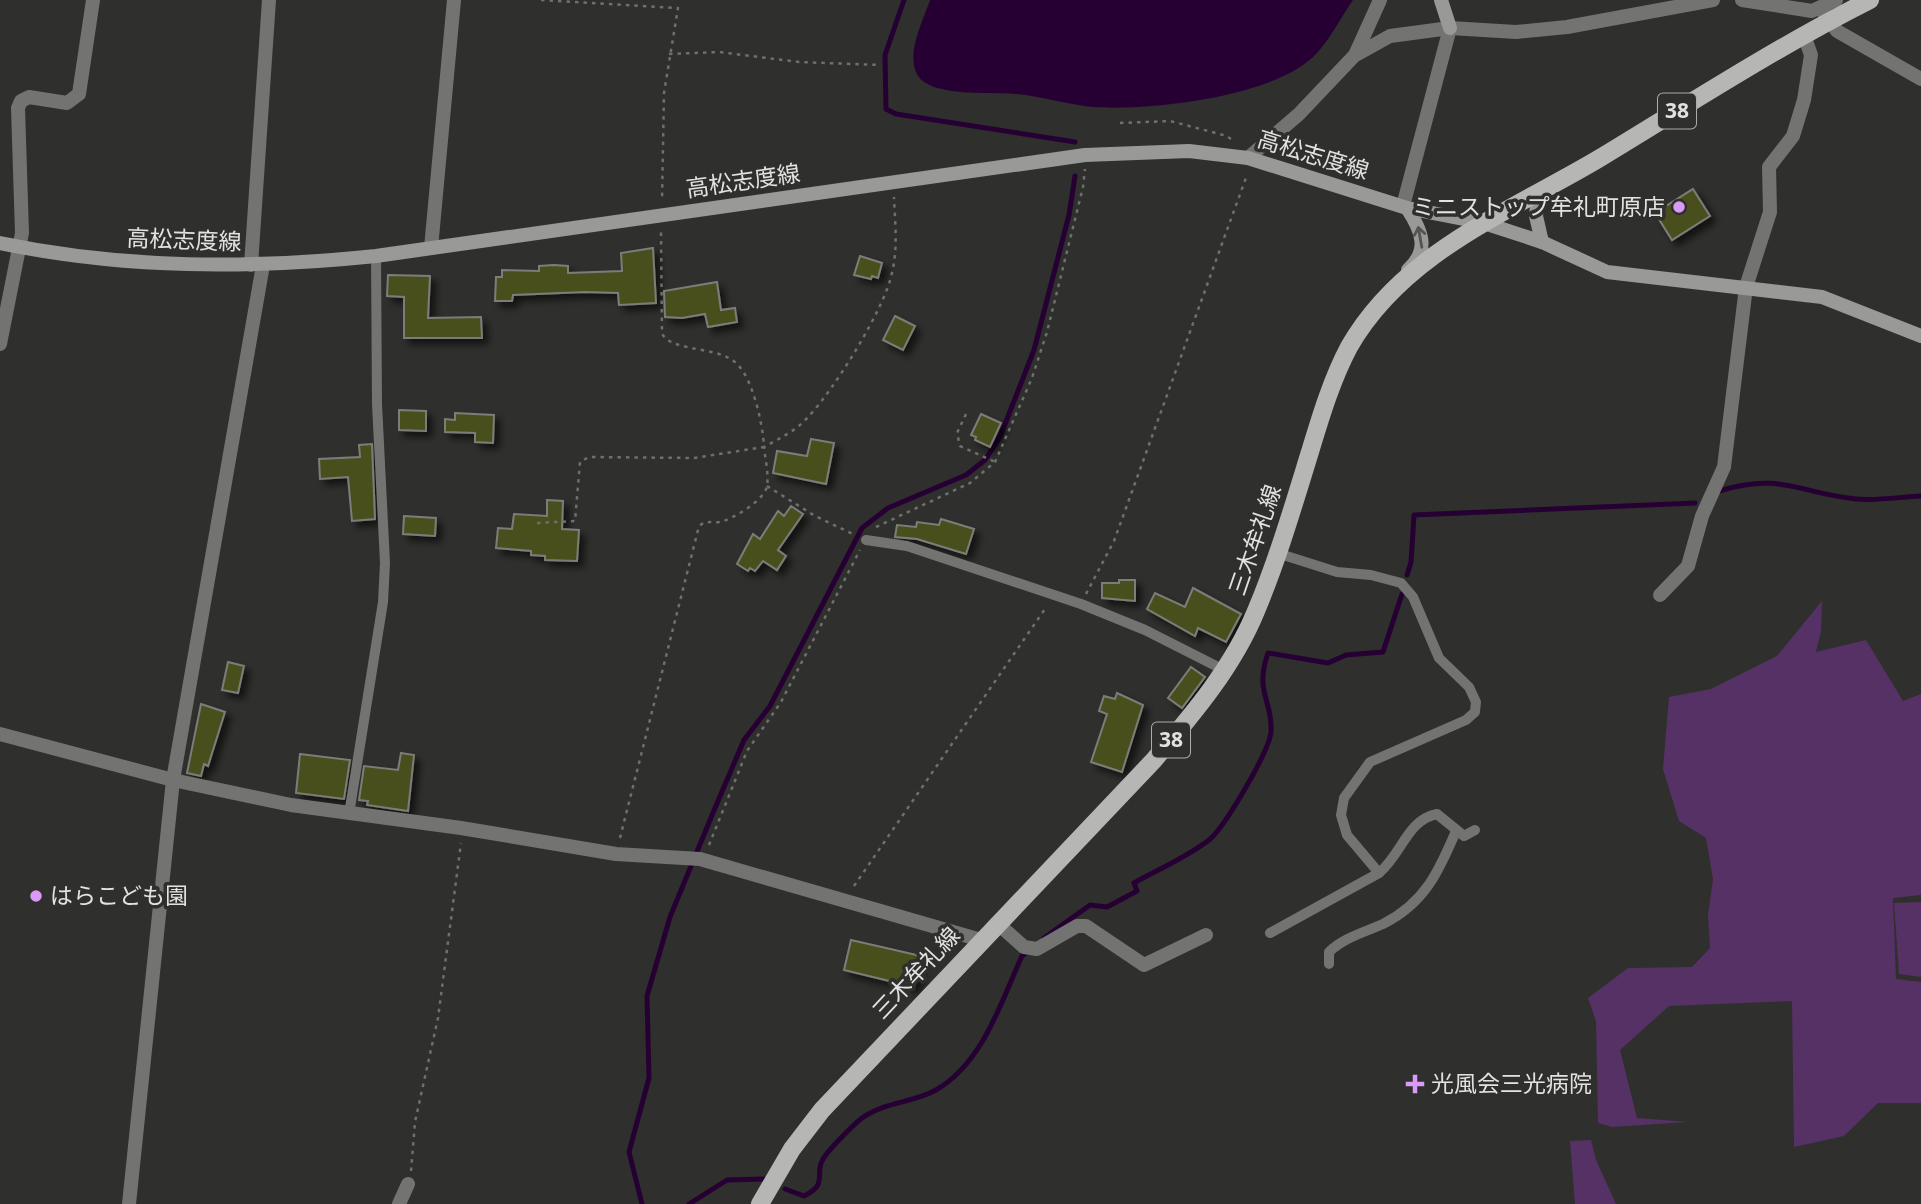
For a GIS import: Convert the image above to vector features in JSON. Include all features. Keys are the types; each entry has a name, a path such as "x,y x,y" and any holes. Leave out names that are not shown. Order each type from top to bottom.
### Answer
{"main road":[{"path":"1441,0 1450,28"},
{"name":"三木牟礼線","path":"760,1204 792,1149 822,1110 1154,760 1194,714 1224,670 1256,612 1337,373 1349,347 1382,303 1421,266 1484,223 1538,195 1804,35 1824,15 1870,0"},
{"name":"高松志度線","path":"0,243 127,262 257,265 376,256 1085,155 1189,151 1248,158 1405,207 1484,223 1542,242 1608,272 1822,297 1921,336"},
{"path":"1538,195 1536,216 1542,242"},
{"path":"1382,303 1390,286 1418,261 1423,247 1418,224 1405,207"}],"street":[{"path":"0,344 21,248 23,217 18,108 21,101 29,97 66,103 79,94 93,0"},
{"path":"129,1204 173,780 257,265 269,0"},
{"path":"431,248 454,0"},
{"path":"1354,56 1380,0"},
{"path":"1248,158 1299,114 1354,56 1390,36 1450,28 1516,32 1567,27 1713,0"},
{"path":"1742,0 1824,15 1837,31 1921,79"},
{"path":"1824,15 1836,0"},
{"path":"1405,207 1450,28"},
{"path":"1661,595 1688,566 1702,516 1724,467 1746,287 1770,212 1769,167 1793,136 1804,100 1811,55 1804,35"},
{"path":"0,734 173,780 349,814 461,828 616,854 697,859 981,940"},
{"path":"997,923 1024,947 1037,949 1077,926 1086,926 1144,965 1206,935"},
{"path":"399,1204 408,1184"}],"lane":[{"path":"349,814 381,625 384,589 377,404 376,256"},
{"path":"866,540 907,547 1055,594 1145,630 1224,670"},
{"path":"1277,553 1337,572 1371,575 1401,583 1413,597 1439,658 1469,687 1476,702 1475,712 1466,720 1370,762 1344,798 1341,815 1348,835 1379,873"},
{"path":"1270,933 1379,873 1391,863 1414,824 1423,817 1437,814 1464,836 1475,830"},
{"path":"1329,964 1329,952 1337,945 1387,921 1424,893 1437,877 1456,831"}],"path":[{"path":"541,0 678,8 664,93 662,334 677,345 725,356 738,364 751,390 763,430 767,486 764,494 733,517 720,522 705,521 699,526 616,854"},
{"path":"669,54 719,52 799,62 880,65"},
{"path":"1081,604 1114,541 1247,174 1248,158 1227,136 1170,121 1120,123"},
{"path":"697,859 747,751 781,702 866,540 883,522 970,483 995,462 1032,378 1047,332 1083,187 1085,155"},
{"path":"537,523 575,521 580,462 589,457 694,458 764,447 789,433 809,417 840,372 886,293 896,244 892,183"},
{"path":"966,414 957,437 960,446 980,458 995,462"},
{"path":"767,486 815,516 854,535"},
{"path":"845,900 1055,594"},
{"path":"408,1184 414,1158 415,1122 433,1052 452,930 461,828"}],"shaded area":[{"path":"930,0 1353,0 1317,53 1298,68 1273,81 1212,98 1118,108 1084,106 1015,94 949,90 925,83 914,68 913,58 916,38"},
{"path":"1822,601 1821,631 1816,652 1866,640 1903,701 1921,694 1921,895 1893,898 1896,979 1921,982 1921,1103 1878,1103 1844,1136 1794,1147 1792,1001 1669,1006 1620,1050 1637,1118 1688,1122 1612,1127 1598,1123 1596,1021 1588,998 1628,968 1692,967 1710,948 1708,915 1713,879 1706,838 1679,821 1663,769 1669,697 1711,689 1777,656"},
{"path":"1921,902 1921,977 1899,974 1894,903"},
{"path":"1591,1140 1596,1160 1616,1204 1575,1204 1570,1141"}],"building":[{"path":"1693,189 1710,216 1672,240 1655,213"},
{"path":"653,248 656,303 619,305 618,293 585,292 513,295 512,301 495,301 496,277 502,277 502,270 539,271 539,266 554,265 568,266 568,273 622,271 621,253"},
{"path":"860,256 882,263 878,278 854,275"},
{"path":"388,275 430,276 428,318 481,317 482,338 404,338 404,297 387,296"},
{"path":"717,282 721,310 735,308 737,322 708,327 705,314 682,318 665,317 664,291"},
{"path":"895,316 915,326 903,350 883,340"},
{"path":"399,410 426,411 426,431 399,430"},
{"path":"455,413 494,415 493,443 475,442 475,433 445,432 445,419 455,420"},
{"path":"981,414 1001,423 990,447 971,435"},
{"path":"811,439 834,443 826,484 773,473 777,451 807,456"},
{"path":"372,444 375,519 352,521 348,477 320,479 319,459 360,457 359,445"},
{"path":"547,500 563,501 562,529 579,530 577,561 545,560 545,556 531,555 531,551 496,548 498,528 512,529 514,514 547,516"},
{"path":"791,506 803,514 778,550 786,556 777,570 763,561 755,571 750,568 748,571 737,564 753,534 760,539 778,511 784,516"},
{"path":"404,516 436,518 435,536 403,534"},
{"path":"941,519 974,529 966,554 917,539 895,537 897,525 916,527 917,522 939,525"},
{"path":"1119,580 1135,580 1135,601 1102,598 1102,583 1119,583"},
{"path":"1193,588 1241,614 1226,642 1198,628 1195,636 1147,609 1155,593 1185,607"},
{"path":"228,662 244,666 238,693 222,690"},
{"path":"1191,667 1205,677 1182,708 1168,698"},
{"path":"1117,693 1143,705 1122,772 1091,762 1107,714 1099,711 1104,696 1115,699"},
{"path":"201,704 225,712 208,766 204,764 201,776 187,773"},
{"path":"401,753 414,755 408,811 367,805 368,801 359,800 364,766 398,770"},
{"path":"300,754 350,760 344,799 296,793"},
{"path":"851,940 921,956 914,987 844,970"}],"waterway":[{"path":"904,0 885,55 886,109 896,114 1075,142"},
{"path":"642,1204 629,1152 649,1078 647,996 670,917 715,808 744,740 770,706 862,528 888,508 966,475 985,460 1000,437 1034,350 1069,215 1075,176"},
{"path":"1719,491 1758,483 1856,499 1921,496"},
{"path":"1407,575 1411,562 1414,515 1695,503"},
{"path":"1044,938 1090,905 1107,907 1137,891 1134,883 1192,852 1216,833 1263,756 1271,732 1263,687 1268,653 1328,663 1346,655 1383,652 1402,594"},
{"path":"785,1189 804,1196 811,1192 818,1184 824,1157 862,1118 880,1109 927,1094 952,1078 966,1064 989,1030 1022,956 1029,951"},
{"path":"689,1204 727,1180 764,1179"}],"place":[{"name":"ミニストップ牟礼町原店","path":"1679,207"},
{"name":"はらこども園","path":"36,896"},
{"name":"光風会三光病院","path":"1415,1084"}]}
